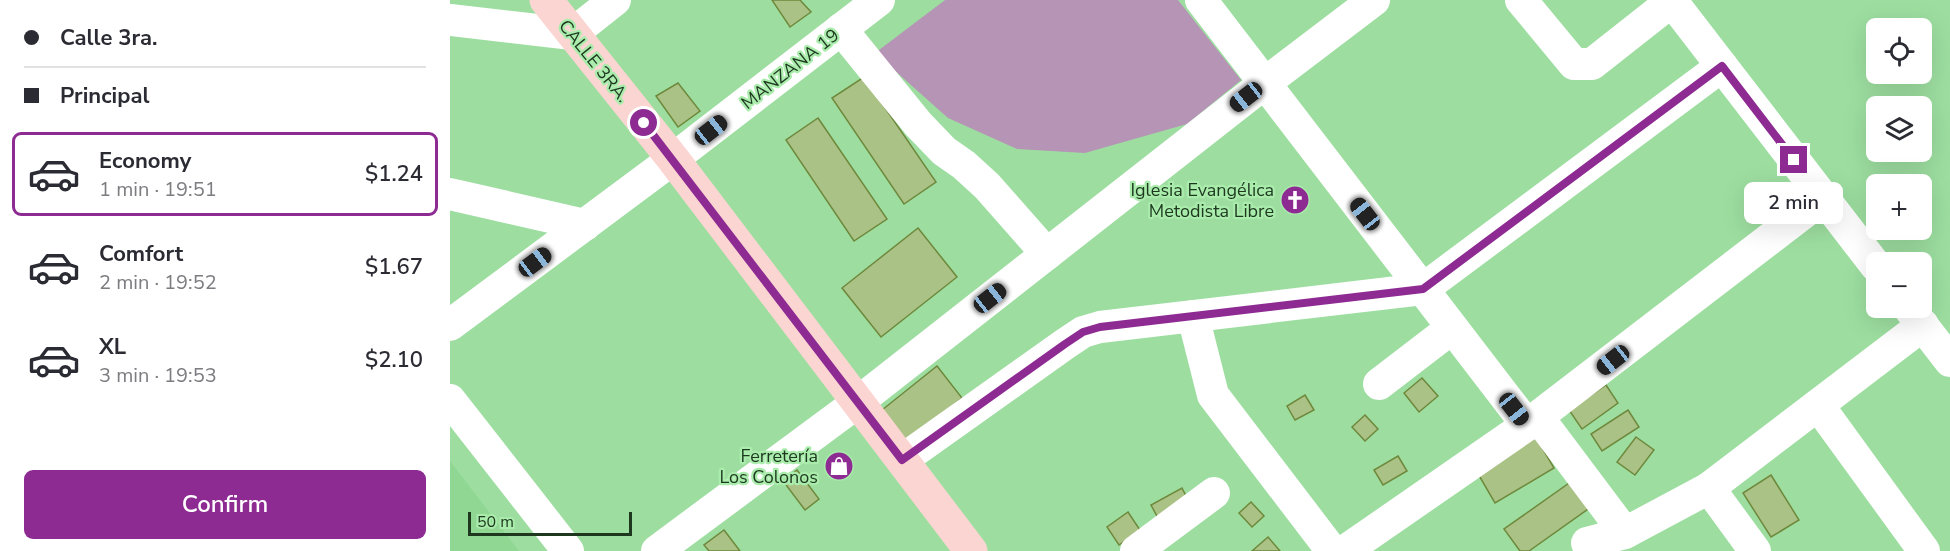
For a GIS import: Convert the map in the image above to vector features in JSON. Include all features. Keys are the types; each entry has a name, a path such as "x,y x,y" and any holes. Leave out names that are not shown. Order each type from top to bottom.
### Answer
{"main road":[{"name":"CALLE 3RA.","path":"546,0 673,159 970,550"}],"street":[{"path":"450,20 572,34 615,0"},
{"name":"MANZANA 19","path":"450,325 673,159 879,0"},
{"path":"1201,0 1452,328 1625,533"},
{"path":"657,551 858,402 1374,0"},
{"path":"1521,0 1574,64 1592,64 1672,1 1866,253"},
{"path":"841,30 918,124 944,151 987,186 1047,254"},
{"path":"902,460 1083,332 1100,327 1423,289 1722,66"},
{"path":"450,194 585,225"},
{"path":"1345,551 1532,421 1822,198"},
{"path":"1193,316 1214,395 1332,551"},
{"path":"1585,548 1625,533 1708,488 1818,405 1914,318"},
{"path":"1918,318 1950,361"},
{"path":"1379,384 1452,328"},
{"path":"450,400 568,551"},
{"path":"1818,405 1924,551"},
{"path":"1708,488 1755,551"},
{"path":"1136,551 1214,493"}],"shaded area":[{"path":"945,0 1178,0 1241,80 1187,124 1085,153 1017,149 948,118 875,53"},
{"path":"450,461 519,551 450,551"}],"building":[{"path":"772,0 800,0 811,12 790,27"},
{"path":"864,77 936,182 904,204 832,98"},
{"path":"678,83 700,111 678,127 656,96"},
{"path":"818,118 887,219 854,241 786,140"},
{"path":"918,228 957,277 881,337 842,288"},
{"path":"937,366 962,398 907,441 882,410"},
{"path":"1422,378 1438,396 1419,412 1404,393"},
{"path":"1606,385 1618,403 1582,429 1569,410"},
{"path":"1305,395 1314,410 1295,420 1287,406"},
{"path":"1628,410 1639,427 1602,451 1591,434"},
{"path":"1365,415 1378,429 1365,441 1352,427"},
{"path":"1533,432 1554,468 1495,503 1474,467"},
{"path":"1636,437 1654,450 1635,475 1617,462"},
{"path":"1398,456 1407,471 1383,485 1374,470"},
{"path":"797,470 819,499 805,510 783,481"},
{"path":"1771,475 1799,520 1771,537 1743,493"},
{"path":"1572,481 1591,507 1529,551 1520,551 1504,529"},
{"path":"1182,488 1190,504 1159,520 1151,505"},
{"path":"1251,502 1264,516 1252,527 1239,513"},
{"path":"1128,512 1140,530 1119,545 1107,527"},
{"path":"724,530 740,551 709,551 704,545"},
{"path":"1268,537 1280,551 1252,551"}],"place":[{"name":"Iglesia Evangélica Metodista Libre","path":"1295,200"},
{"name":"Ferretería Los Colonos","path":"839,466"}],"route":[{"path":"644,123 902,460 1083,332 1100,327 1423,289 1722,66 1794,160"}]}
